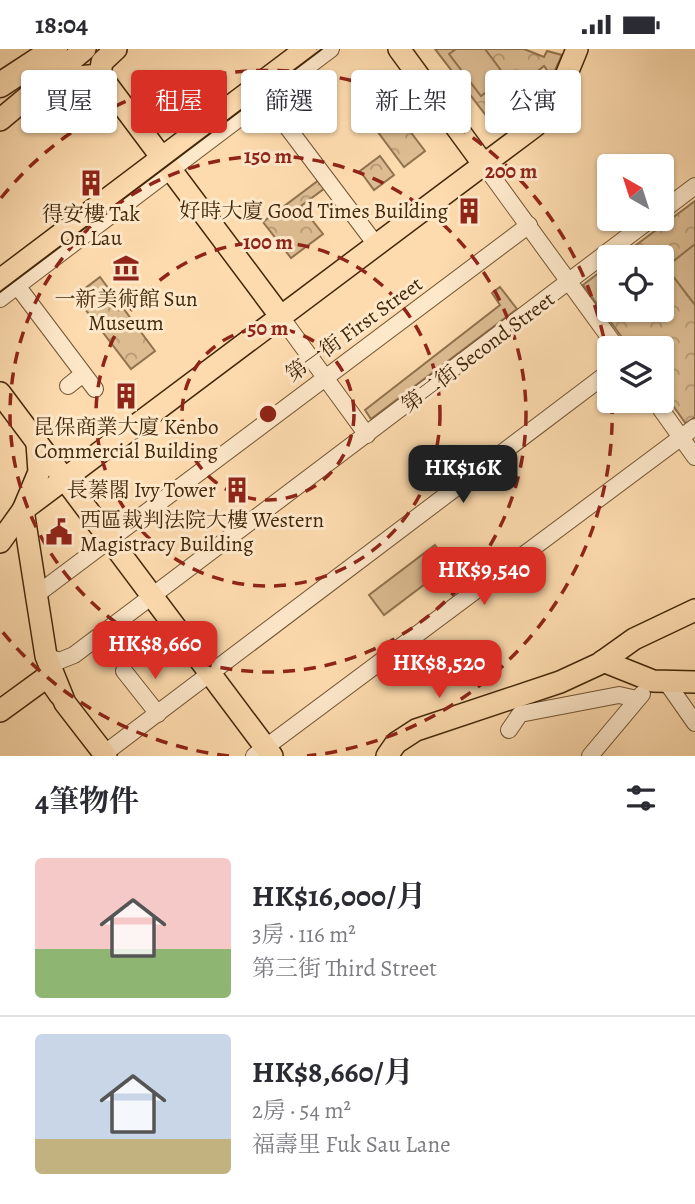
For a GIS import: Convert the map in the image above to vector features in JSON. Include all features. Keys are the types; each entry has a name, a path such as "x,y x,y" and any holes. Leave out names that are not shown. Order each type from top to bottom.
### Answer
{"highway":[{"path":"0,74 25,49"},
{"path":"0,85 55,49"}],"main road":[{"path":"61,70 85,49"},
{"path":"101,70 102,62 116,49"},
{"path":"284,70 306,49"},
{"path":"399,49 484,165"},
{"path":"23,510 536,126 554,105 577,49"},
{"path":"117,98 281,317"},
{"path":"0,120 21,104"},
{"path":"8,280 241,107"},
{"path":"0,393 210,673 264,753"},
{"path":"0,542 23,510 39,472 40,453 35,438"},
{"path":"23,510 46,656 65,703"},
{"path":"387,756 396,743 416,730 550,687 695,610"},
{"path":"623,650 640,663 653,680"},
{"path":"623,650 623,671 653,680 695,682"},
{"path":"0,711 42,675 46,656"},
{"path":"32,685 48,679 104,756"}],"street":[{"path":"297,70 331,49"},
{"path":"292,133 377,246"},
{"path":"484,165 608,336"},
{"path":"674,202 695,186"},
{"name":"第一街 First Street","path":"36,595 529,225"},
{"name":"第二街 Second Street","path":"46,656 59,661 69,659 636,231"},
{"path":"0,299 8,280 95,389"},
{"path":"281,317 367,435"},
{"path":"68,386 83,374"},
{"path":"104,756 597,381"},
{"path":"664,413 695,457"},
{"path":"264,753 695,427"},
{"path":"124,671 158,713"},
{"path":"590,756 653,680 695,723"},
{"path":"509,730 520,714 619,695 637,699"}],"green space":[{"path":"435,49 524,49 544,57 547,51 562,55 555,70 547,70 544,66 539,70 485,70 485,114 471,96 471,70 451,70"},
{"path":"456,49 485,49 501,70 485,70 485,93 481,96 471,83 471,70 461,70 449,54"},
{"path":"379,133 411,133 425,151 404,167"},
{"path":"380,156 394,175 374,190 360,171"},
{"path":"319,180 325,188 301,206 323,234 291,258 263,222"},
{"path":"695,201 695,417 686,424 674,407 674,336 621,336 611,322 674,322 674,245 636,245 655,231 674,231 674,217"},
{"path":"695,244 695,305 674,277 674,261"},
{"path":"597,274 597,304 583,285"},
{"path":"100,277 155,351 131,369 75,296"},
{"path":"500,287 517,309 371,419 365,410 500,305 492,293"},
{"path":"435,545 450,565 384,615 369,595"}],"tram line":[{"path":"0,292 322,49"}],"place":[{"name":"得安樓 Tak On Lau","path":"91,183"},
{"name":"好時大廈 Good Times Building","path":"469,211"},
{"name":"一新美術館 Sun Museum","path":"126,268"},
{"name":"昆保商業大廈 Kenbo Commercial Building","path":"126,396"},
{"name":"長蓁閣 Ivy Tower","path":"237,490"},
{"name":"西區裁判法院大樓 Western Magistracy Building","path":"59,532"}]}
